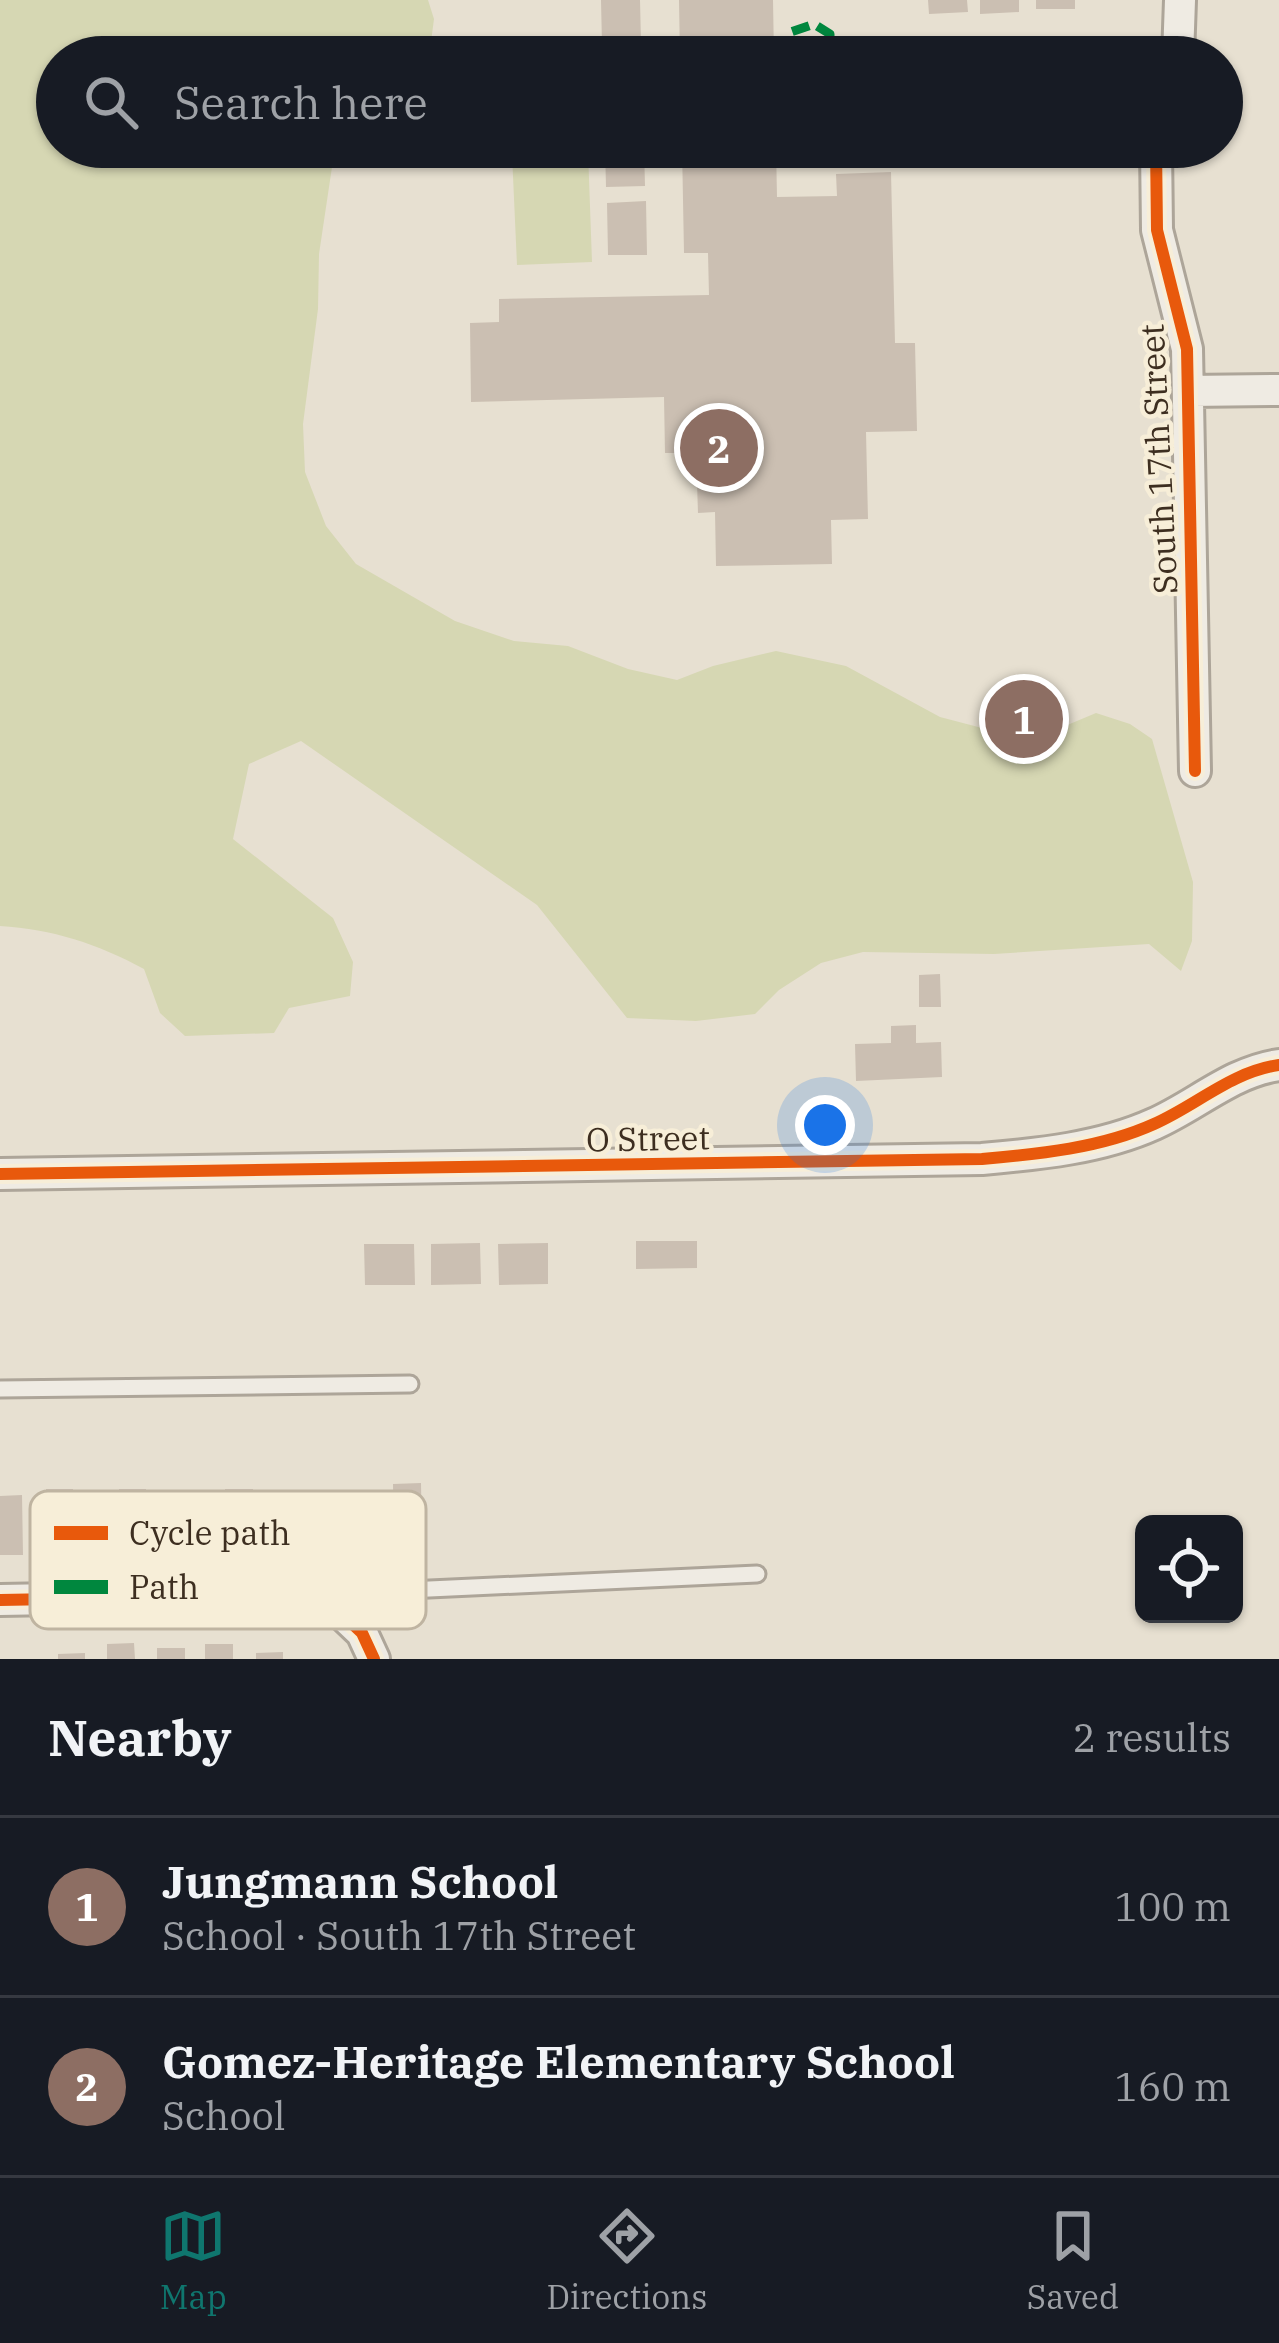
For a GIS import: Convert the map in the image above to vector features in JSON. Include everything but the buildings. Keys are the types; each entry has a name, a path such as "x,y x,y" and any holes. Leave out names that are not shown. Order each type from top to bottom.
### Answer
{"street":[{"path":"1179,36 1180,0"},
{"name":"South 17th Street","path":"1156,168 1156,230 1183,319 1188,391 1195,771"},
{"path":"1188,391 1279,389"},
{"name":"O Street","path":"0,1174 982,1159 1067,1148 1129,1133 1164,1120 1216,1087 1279,1065"},
{"path":"0,1600 30,1599"},
{"path":"358,1629 374,1659"}],"lane":[{"path":"0,1389 410,1384"},
{"path":"426,1589 757,1574"}],"green space":[{"path":"0,0 428,0 434,19 432,36 36,36 36,168 332,168 303,424 305,472 326,526 356,564 455,621 514,641 568,646 628,669 677,680 776,651 846,666 940,717 982,728 1053,731 1096,713 1130,724 1152,739 1193,882 1192,941 1181,971 1149,944 994,954 863,952 821,963 779,990 755,1014 696,1021 627,1018 537,905 301,741 249,764 233,839 333,918 353,962 350,996 289,1008 274,1033 185,1036 160,1013 144,969 74,939 0,926"},
{"path":"513,168 589,168 592,262 517,265"}],"marked path":[{"path":"790,36 814,24 830,36"}],"cycle path":[{"path":"1156,168 1157,230 1187,349 1195,771"},
{"path":"0,1174 982,1159 1113,1139 1154,1124 1245,1074 1279,1065"},
{"path":"0,1600 30,1599"},
{"path":"358,1629 374,1659"}],"place":[{"name":"Gomez-Heritage Elementary School","path":"719,448"},
{"name":"Jungmann School","path":"1024,719"}]}
